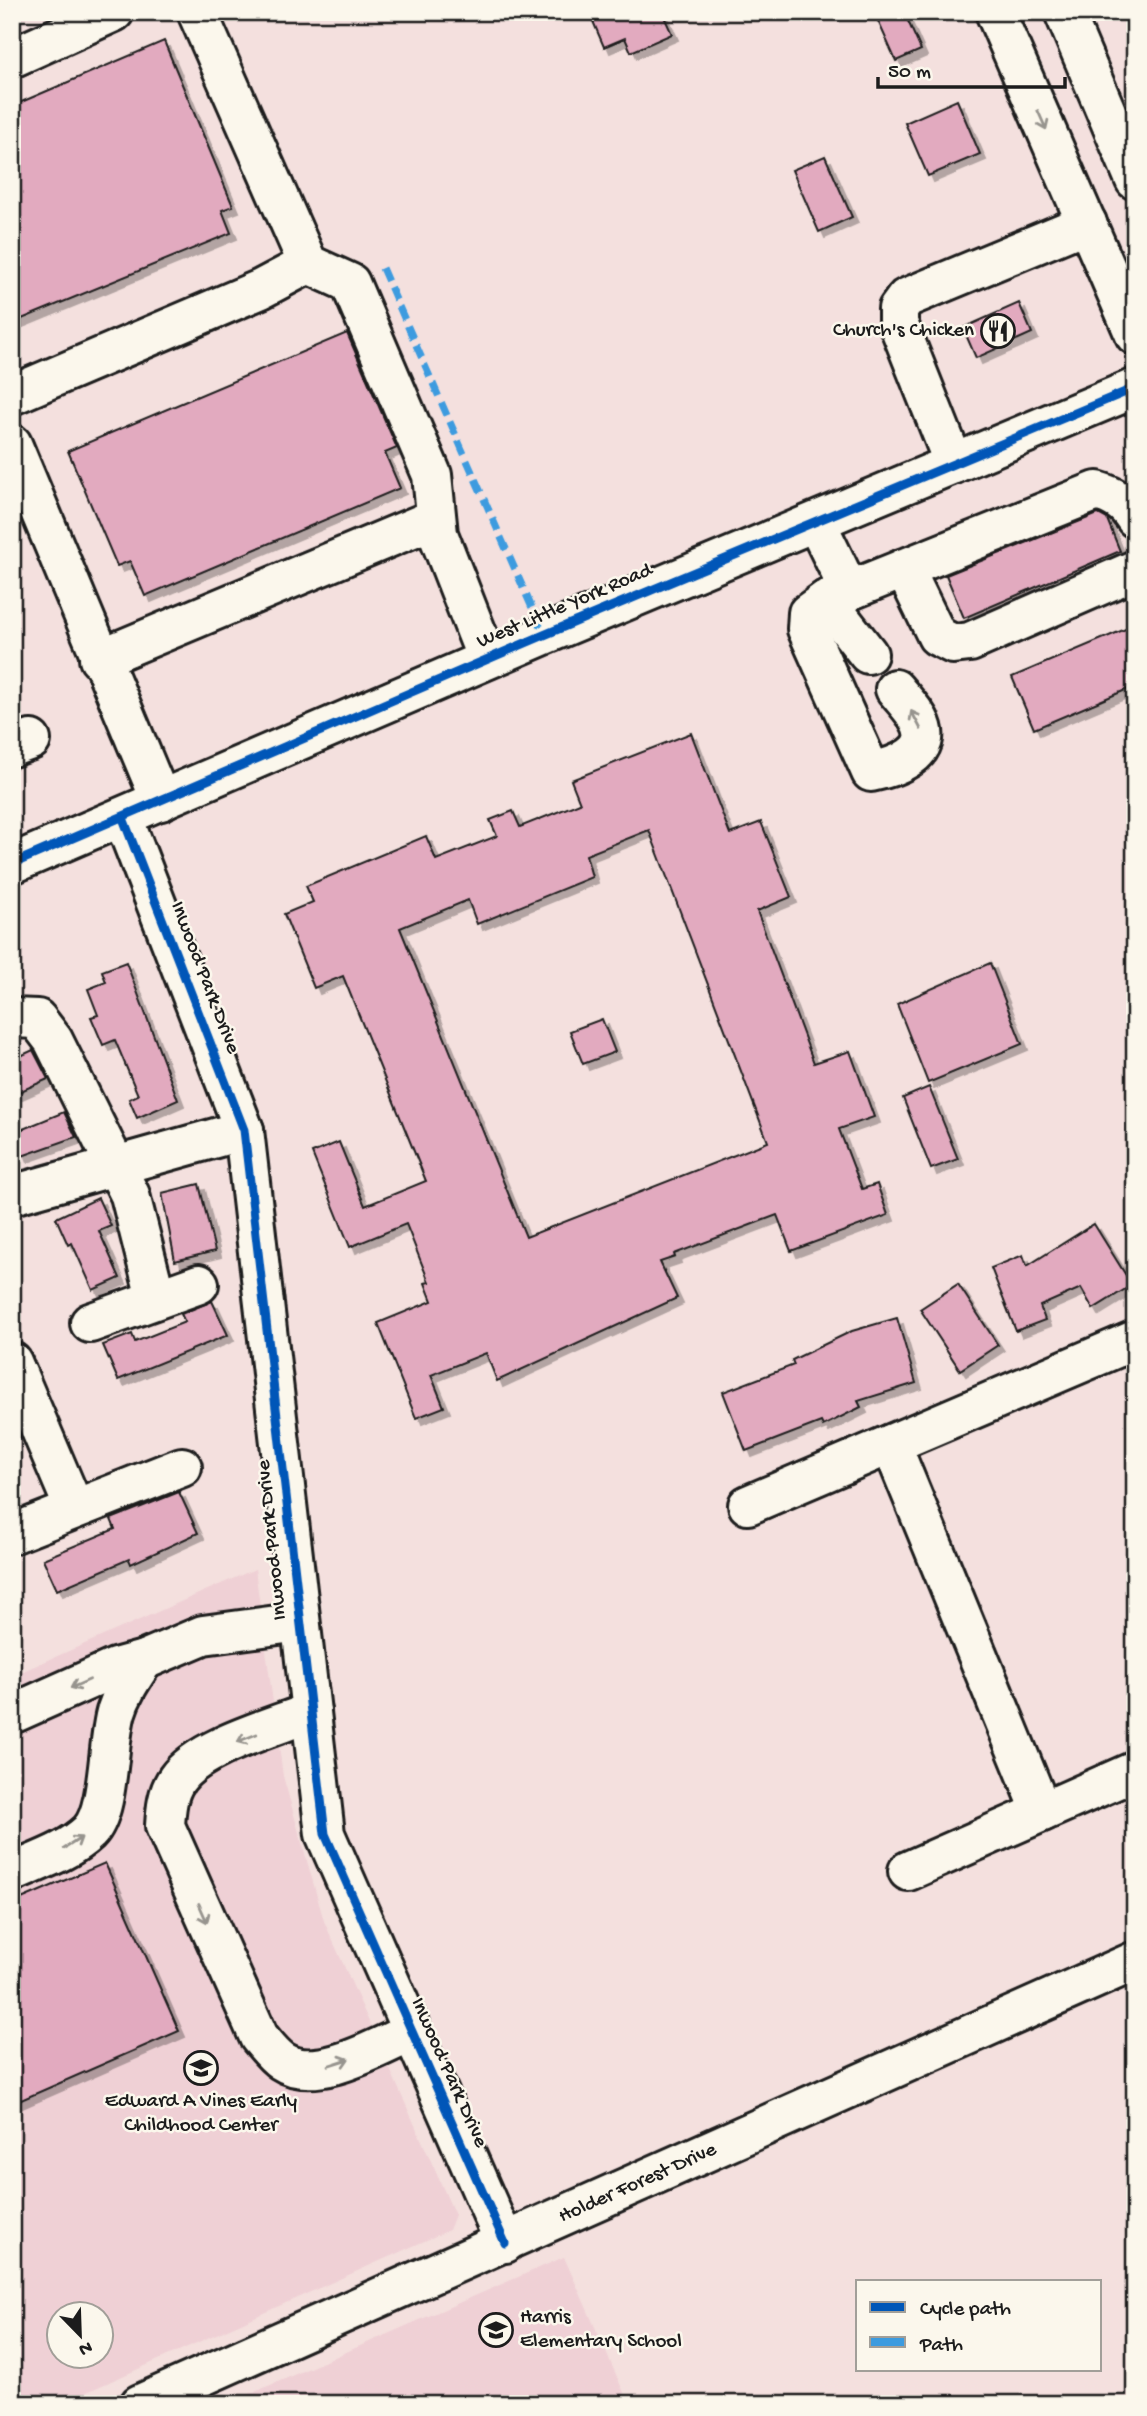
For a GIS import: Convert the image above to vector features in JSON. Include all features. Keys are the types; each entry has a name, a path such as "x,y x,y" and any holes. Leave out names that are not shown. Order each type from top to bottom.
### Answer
{"street":[{"path":"12,58 114,12"},
{"path":"197,12 308,264 350,283 432,475 438,534 487,659"},
{"path":"995,12 1135,335"},
{"path":"1064,12 1130,156"},
{"path":"954,464 898,323 898,309 906,298 1087,223"},
{"path":"12,395 261,289 308,264"},
{"name":"West Little York Road","path":"12,864 487,659 1135,388"},
{"path":"12,444 99,659 161,801"},
{"path":"895,689 920,722 923,740 913,757 892,768 871,772 807,629 808,614 837,595 1097,491 1114,496 1130,510 1135,519"},
{"path":"99,659 436,518"},
{"path":"816,522 837,595 868,654"},
{"path":"904,568 937,636 953,644 970,642 1135,570"},
{"name":"Inwood Park Drive","path":"123,818 244,1130 325,1834 410,2033 505,2243"},
{"path":"12,1018 37,1019 53,1040 130,1195 156,1298"},
{"path":"12,1195 244,1130"},
{"path":"90,1323 199,1284"},
{"path":"748,1504 1135,1340"},
{"path":"12,1362 74,1508"},
{"path":"891,1444 1042,1812"},
{"path":"12,1534 182,1467"},
{"path":"12,1714 115,1668 144,1660 203,1635 300,1622"},
{"path":"12,1873 75,1843 91,1830 104,1796 106,1765 123,1692 144,1660"},
{"path":"311,1712 216,1750 194,1763 178,1777 170,1791 165,1826 259,2037 284,2062 322,2067 338,2064 410,2033"},
{"path":"908,1871 1135,1771"},
{"name":"Holder Forest Drive","path":"140,2404 1135,1961"}],"shaded area":[{"name":"Edward A Vines Early Childhood Center","path":"255,1569 283,1776 324,1921 455,2215 449,2230 60,2404 12,2404 12,1676"},
{"name":"Harris Elementary School","path":"564,2257 629,2404 227,2404"}],"building":[{"path":"589,12 662,12 672,34 631,52 625,38 604,47"},
{"path":"874,12 904,12 921,50 896,61"},
{"path":"164,41 233,206 222,210 231,233 12,323 12,106"},
{"path":"957,100 980,154 928,176 905,123"},
{"path":"825,156 852,217 819,232 792,170"},
{"name":"Church's Chicken","path":"1019,303 1032,333 976,358 963,328"},
{"path":"347,333 397,448 385,453 400,488 145,596 130,561 117,566 68,451"},
{"path":"1098,514 1107,519 1120,551 964,618 946,575"},
{"path":"1135,625 1135,686 1034,729 1012,677"},
{"path":"691,733 730,834 761,822 791,897 757,911 814,1063 850,1051 874,1117 839,1129 862,1189 877,1184 888,1215 791,1251 777,1215 674,1254 675,1257 660,1262 677,1298 497,1381 486,1353 431,1375 444,1407 416,1418 378,1323 432,1301 425,1283 429,1282 406,1224 350,1247 312,1153 339,1142 365,1206 426,1181 343,976 314,988 284,914 313,902 306,886 426,836 436,860 497,836 490,820 513,811 520,827 580,803 571,780","holes":["649,830 768,1142 526,1237 400,928 468,900 477,924 592,877 586,855"]},
{"path":"126,962 178,1100 137,1118 129,1099 138,1095 115,1040 103,1045 91,1017 98,1015 88,989 106,982 102,971"},
{"path":"990,963 1022,1044 928,1083 897,1004"},
{"path":"602,1019 615,1052 583,1064 570,1031"},
{"path":"33,1050 48,1079 12,1095 12,1060"},
{"path":"929,1087 958,1159 931,1169 903,1098"},
{"path":"64,1112 76,1137 22,1156 13,1133"},
{"path":"199,1184 215,1251 175,1261 162,1193"},
{"path":"98,1198 111,1226 99,1231 120,1278 93,1290 72,1243 68,1245 56,1218"},
{"path":"1094,1224 1132,1285 1093,1309 1081,1288 1040,1306 1045,1320 1016,1331 991,1268 1023,1255 1027,1266"},
{"path":"958,1284 998,1345 960,1370 920,1309"},
{"path":"212,1301 228,1335 118,1380 103,1345 132,1334 135,1342 185,1322 181,1314"},
{"path":"897,1318 916,1383 858,1401 861,1407 823,1426 821,1422 746,1451 723,1392 794,1365 792,1360 852,1331"},
{"path":"179,1492 198,1533 131,1564 129,1559 57,1590 43,1559 115,1529 111,1519"},
{"path":"105,1863 179,2031 12,2104 12,1903"}],"marked path":[{"path":"382,268 544,635"}],"cycle path":[{"path":"12,864 544,635 1135,388"},
{"path":"123,818 244,1130 325,1834 505,2243"}],"place":[{"name":"Church's Chicken","path":"998,331"},
{"name":"Edward A Vines Early Childhood Center","path":"201,2068"},
{"name":"Harris Elementary School","path":"496,2330"}]}
